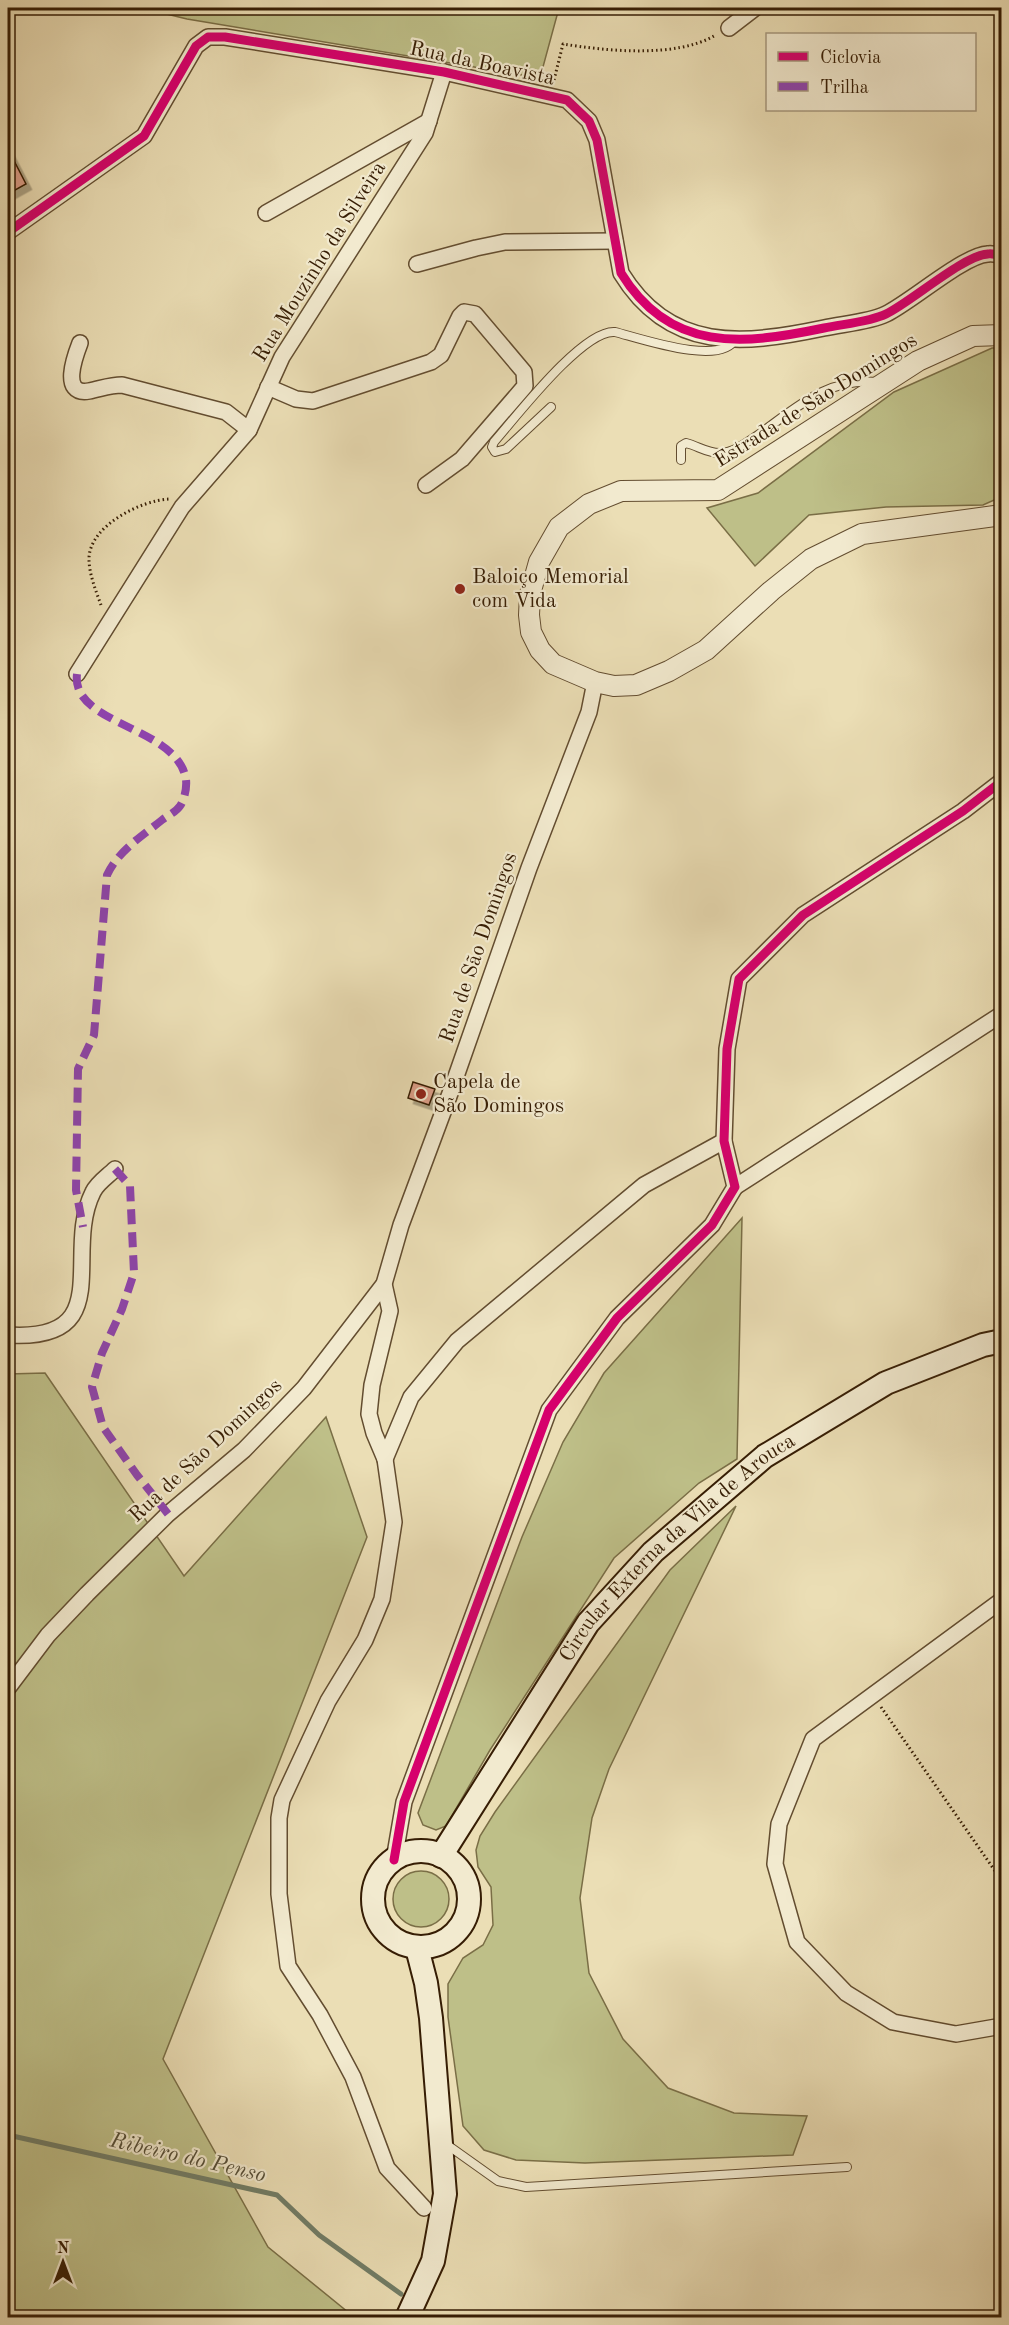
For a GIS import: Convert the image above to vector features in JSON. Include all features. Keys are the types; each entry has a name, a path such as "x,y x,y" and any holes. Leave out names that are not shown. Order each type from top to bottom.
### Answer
{"main road":[{"name":"Circular Externa da Vila de Arouca","path":"441,1856 588,1623 653,1552 765,1456 886,1383 983,1345 1002,1341"},
{"path":"412,1852 432,1852 441,1856 455,1865 465,1879 469,1895 468,1912 460,1927 449,1939 434,1946 417,1948 400,1943 386,1934 377,1920 373,1903 374,1886 381,1871 394,1860 412,1852"},
{"path":"407,2317 433,2262 445,2194 431,2018 426,1983 417,1948"}],"street":[{"path":"729,28 755,8"},
{"name":"Rua da Boavista","path":"8,232 144,136 196,46 208,37 225,37 444,72 567,100 589,121 597,140 621,273 632,291 670,325 700,337 772,339 885,315 969,261 987,254 1002,256"},
{"name":"Rua Mouzinho da Silveira","path":"77,674 189,498 249,430 282,357 426,133 444,72"},
{"path":"266,213 429,121"},
{"path":"417,264 506,242 615,241"},
{"path":"268,387 296,399 313,401 431,362 441,355 460,316 464,312 475,314 524,372 525,386 462,459 426,485"},
{"name":"Estrada de São Domingos","path":"1002,335 973,336 918,361 718,490 621,491 589,504 559,527 539,562 530,594 531,632 540,650 553,664 595,682 614,686 636,685 706,650 771,591 811,559 862,534 1002,515"},
{"path":"80,343 71,376 73,385 78,391 87,392 110,385 122,385 226,412 249,430"},
{"name":"Rua de São Domingos","path":"8,1688 48,1635 87,1594 168,1514 244,1450 304,1388 384,1284 401,1225 529,868 589,712 595,682"},
{"path":"735,1187 724,1141 727,1049 739,979 803,915 963,812 1002,781"},
{"path":"394,1860 404,1802 549,1410 617,1318 712,1225 735,1187 1002,1014"},
{"path":"385,1459 411,1397 457,1341 644,1185 724,1141"},
{"path":"9,1335 35,1335 60,1328 76,1311 81,1279 83,1227 87,1208 94,1189 116,1169"},
{"path":"384,1284 390,1311 372,1385 369,1414 385,1459 394,1522 382,1599 365,1640 328,1701 282,1800 279,1818 279,1894 288,1966 320,2015 353,2078 387,2168 424,2208"},
{"path":"1002,1600 813,1739 779,1824 775,1864 797,1942 846,1993 892,2022 956,2034 1002,2026"}],"lane":[{"path":"551,407 506,449 495,452 492,447 494,442 553,375 576,351 601,334 615,332 705,352 727,348 732,345 735,338"},
{"path":"681,460 681,446 686,443 718,453 730,452 821,391 839,384 885,383"},
{"path":"440,2140 498,2181 526,2187 847,2167"}],"path":[{"path":"550,96 563,44 615,52 654,50 703,43 729,28"},
{"path":"111,619 102,609 90,565 89,558 97,536 120,517 149,502 189,498"},
{"path":"873,1694 1002,1881"}],"green space":[{"path":"142,8 559,8 540,78 187,19"},
{"path":"992,348 1001,348 1001,497 983,505 886,507 809,515 755,566 707,508 758,493 894,392"},
{"path":"742,1218 737,1459 699,1483 614,1558 490,1750 446,1826 436,1830 423,1825 418,1813 522,1537 563,1442 604,1373"},
{"path":"45,1373 184,1576 326,1417 367,1537 163,2059 268,2247 354,2317 8,2317 8,1374"},
{"path":"736,1506 609,1769 592,1818 580,1898 589,1973 623,2039 668,2088 734,2113 807,2116 793,2155 585,2163 516,2160 484,2150 463,2126 448,2017 448,1984 463,1958 483,1945 493,1925 491,1887 478,1867 476,1850 480,1836 670,1570"},
{"path":"416,1871 426,1871 441,1879 447,1888 449,1899 447,1910 441,1919 426,1927 416,1927 405,1922 398,1915 393,1904 393,1894 398,1883 405,1876"}],"building":[{"path":"8,149 26,184 8,194"},
{"name":"Capela de São Domingos","path":"413,1082 435,1089 429,1105 408,1098"}],"waterway":[{"path":"653,8 674,12 700,8"},
{"name":"Ribeiro do Penso","path":"8,2135 277,2195 319,2235 401,2294"},
{"name":"Ribeiro do Penso","path":"427,2312 435,2318"}],"marked path":[{"path":"77,674 79,691 90,704 105,715 162,746 176,759 185,775 186,782 185,795 178,808 131,844 107,875 94,1035 78,1069 76,1190 83,1227"},
{"path":"115,1169 130,1186 134,1273 122,1309 102,1353 92,1387 103,1427 168,1514"}],"cycle path":[{"path":"8,232 144,136 196,46 208,37 225,37 444,72 567,100 589,121 597,140 621,273 640,299 662,318 685,330 710,337 765,338 864,321 897,308 965,262 988,254 1002,256"},
{"path":"394,1860 404,1802 549,1410 617,1318 712,1225 735,1187 724,1141 727,1049 739,979 803,915 963,811 1002,781"}],"place":[{"name":"Baloiço Memorial com Vida","path":"460,589"},
{"name":"Capela de São Domingos","path":"421,1094"}]}
